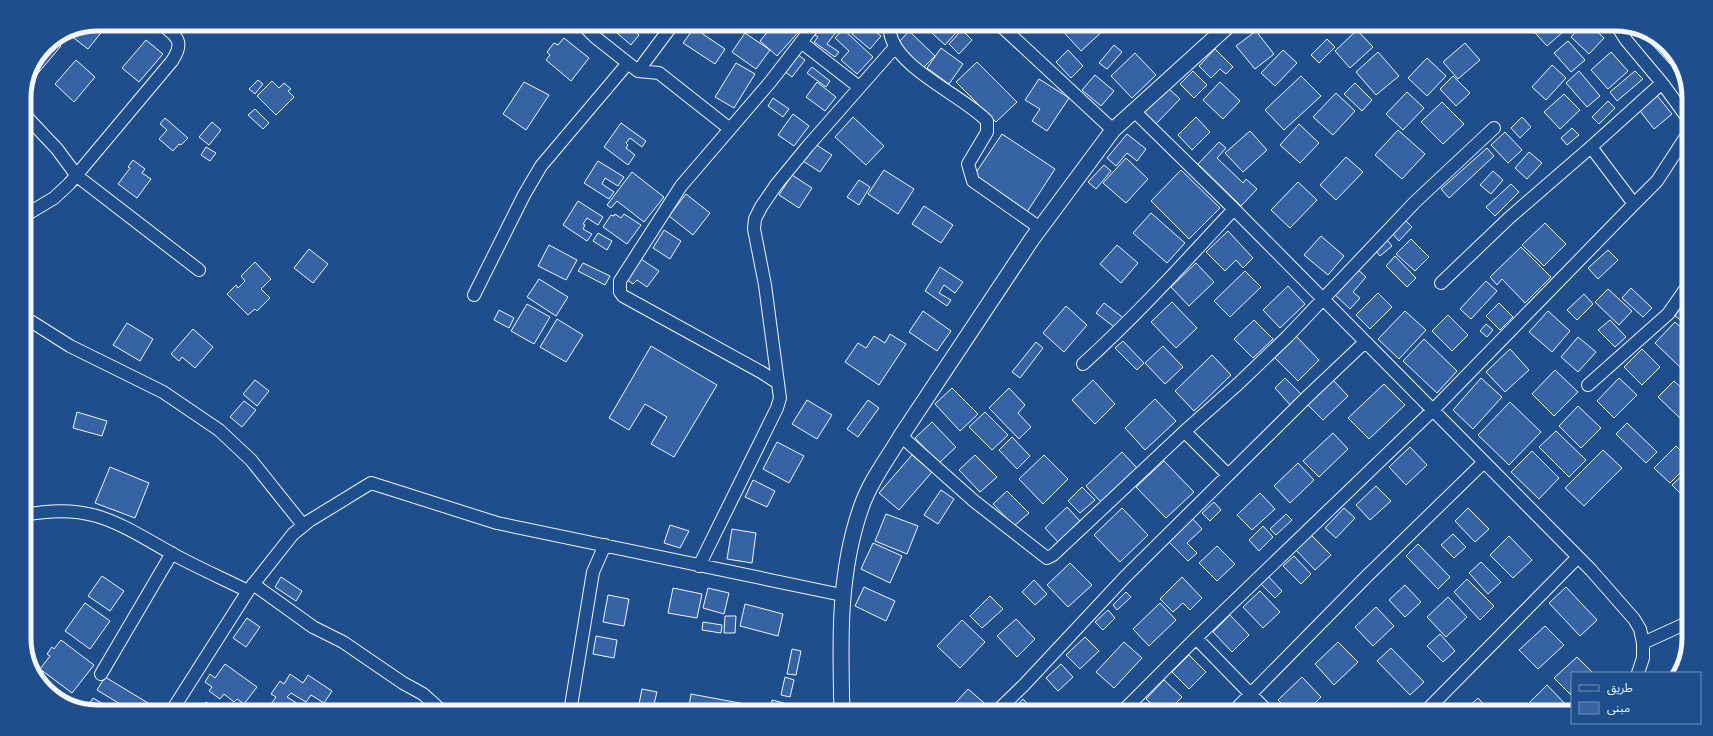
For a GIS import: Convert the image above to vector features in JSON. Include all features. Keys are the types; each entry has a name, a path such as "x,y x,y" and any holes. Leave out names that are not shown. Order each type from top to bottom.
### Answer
{"street":[{"path":"31,212 54,198 77,176 177,53 178,42 176,35 171,31"},
{"path":"589,31 638,71 659,73 730,129"},
{"path":"638,71 668,31"},
{"path":"778,383 762,372 623,296 620,292 620,281 681,186 771,81 810,31"},
{"path":"891,31 891,38 895,47 915,68 940,88 974,110 987,121 987,132 968,164 973,181 1040,228"},
{"path":"1007,31 1113,130"},
{"path":"842,705 840,655 842,595 850,547 862,504 881,468 1040,228 1113,130 1222,31"},
{"path":"1621,31 1682,110"},
{"path":"801,42 859,87"},
{"path":"699,566 777,408 780,398 765,285 754,229 754,219 760,207 776,185 895,47"},
{"path":"474,296 524,195 541,166 628,63"},
{"path":"1442,283 1509,218 1662,83"},
{"path":"1134,111 1234,209 1578,557 1634,619 1640,629 1643,643 1643,658 1638,672"},
{"path":"31,122 57,150 77,176 199,270"},
{"path":"901,436 974,501 1047,558 1053,555 1185,431 1238,384 1323,299 1416,202 1494,128"},
{"path":"1129,705 1196,638 1433,410 1657,181 1682,143"},
{"path":"1591,147 1634,204"},
{"path":"1084,364 1168,281 1234,209"},
{"path":"1588,385 1668,314 1682,294"},
{"path":"31,321 70,346 163,392 218,430 251,460 303,525"},
{"path":"1003,705 1023,686 1125,577 1365,342"},
{"path":"1185,431 1228,475"},
{"path":"1240,705 1367,576 1484,462"},
{"path":"176,705 251,588 293,534 303,525 371,483 497,524 606,545 699,566 842,595"},
{"path":"31,514 65,511 79,512 100,516 120,524 172,553 251,588 313,627 344,642 423,694 435,705"},
{"path":"571,705 593,572 606,545"},
{"path":"101,674 172,553"},
{"path":"1432,705 1578,557"},
{"path":"1643,643 1682,625"},
{"path":"1196,638 1261,705"}],"building":[{"path":"102,31 88,49 72,37 85,32"},
{"path":"615,31 634,31 639,35 631,45"},
{"path":"692,31 698,31 725,49 715,64 683,43"},
{"path":"768,31 799,31 777,56 760,41"},
{"path":"814,31 837,31 827,44 839,52 835,57 814,42 818,37 812,33"},
{"path":"841,31 845,31 873,57 857,74 841,60 849,51 835,38"},
{"path":"855,31 875,31 881,36 870,49 852,34"},
{"path":"909,31 935,56 923,68 898,43"},
{"path":"930,31 958,31 945,45"},
{"path":"961,31 963,31 972,40 959,54 949,44"},
{"path":"1063,31 1103,31 1081,51"},
{"path":"1256,31 1274,54 1255,69 1236,46"},
{"path":"1356,31 1358,31 1373,47 1350,68 1335,51"},
{"path":"1533,31 1564,31 1547,46"},
{"path":"1577,31 1596,31 1604,38 1589,54 1571,37"},
{"path":"745,33 770,50 756,69 732,52"},
{"path":"564,38 589,58 571,81 546,60 550,55 547,52 554,43 558,45"},
{"path":"1327,39 1335,47 1319,63 1311,55"},
{"path":"146,40 163,54 139,82 122,68"},
{"path":"1648,40 1656,45 1668,57 1672,63 1670,64"},
{"path":"1568,41 1585,60 1571,72 1554,53"},
{"path":"1465,43 1480,60 1458,79 1443,62"},
{"path":"59,44 61,46 34,78 42,61"},
{"path":"1114,45 1122,52 1107,69 1099,63"},
{"path":"941,48 963,64 949,84 927,68"},
{"path":"1215,49 1233,67 1226,74 1220,69 1211,78 1199,66"},
{"path":"1068,50 1083,66 1071,78 1056,62"},
{"path":"1283,50 1297,63 1275,86 1261,73"},
{"path":"1378,52 1399,76 1376,95 1356,72"},
{"path":"1611,52 1628,71 1608,89 1591,70"},
{"path":"1135,53 1156,75 1132,98 1111,76"},
{"path":"797,54 805,60 792,77 784,71"},
{"path":"1427,58 1446,76 1427,96 1408,78"},
{"path":"76,60 95,77 74,102 55,84"},
{"path":"977,62 1017,102 996,122 956,82"},
{"path":"736,63 755,74 734,108 715,97"},
{"path":"1552,65 1566,78 1546,100 1532,87"},
{"path":"812,67 830,81 826,87 807,73"},
{"path":"1193,71 1207,85 1194,98 1180,84"},
{"path":"1579,71 1600,96 1587,107 1566,83"},
{"path":"1635,71 1643,79 1617,101 1610,92"},
{"path":"1095,75 1114,91 1101,106 1082,90"},
{"path":"1301,76 1321,96 1284,130 1265,110"},
{"path":"1453,76 1470,93 1456,106 1440,89"},
{"path":"1039,79 1069,98 1047,131 1032,121 1040,109 1025,100"},
{"path":"258,80 263,84 255,94 249,89"},
{"path":"272,81 279,88 284,83 291,89 288,91 294,97 276,115 257,96"},
{"path":"524,82 549,95 526,130 503,114"},
{"path":"817,82 836,97 825,111 806,97"},
{"path":"1220,82 1240,101 1223,119 1203,100"},
{"path":"1355,83 1372,100 1362,111 1344,94"},
{"path":"1168,88 1180,99 1156,124 1144,113"},
{"path":"1407,92 1424,108 1403,130 1386,114"},
{"path":"1336,93 1355,111 1333,135 1313,117"},
{"path":"1655,93 1672,114 1654,129 1637,107"},
{"path":"1564,94 1580,110 1560,129 1544,112"},
{"path":"773,98 789,109 783,117 768,106"},
{"path":"1608,101 1615,108 1599,124 1592,117"},
{"path":"1442,102 1464,124 1443,144 1421,122"},
{"path":"255,109 269,123 263,129 248,115"},
{"path":"793,114 809,126 794,146 778,135"},
{"path":"853,117 884,146 866,165 835,137"},
{"path":"1196,117 1210,132 1192,150 1178,135"},
{"path":"1522,117 1531,127 1520,138 1511,128"},
{"path":"165,118 188,138 181,145 179,144 173,151 159,139 167,130 160,124"},
{"path":"212,122 221,130 209,145 199,137"},
{"path":"621,123 646,141 642,147 630,138 626,143 628,145 626,148 635,155 628,165 604,147"},
{"path":"1299,124 1319,143 1300,163 1280,145"},
{"path":"1572,128 1579,135 1567,145 1561,138"},
{"path":"1398,130 1425,154 1402,179 1375,155"},
{"path":"1250,131 1267,150 1243,172 1225,153"},
{"path":"1505,132 1522,150 1508,163 1491,145"},
{"path":"1002,134 1055,169 1027,212 973,177"},
{"path":"1127,134 1146,149 1137,161 1127,153 1116,166 1107,158"},
{"path":"1219,142 1226,148 1217,158 1243,183 1246,179 1257,189 1241,206 1198,164"},
{"path":"815,144 832,155 820,172 803,161"},
{"path":"206,147 216,153 210,161 201,155"},
{"path":"1487,148 1494,156 1449,198 1441,189"},
{"path":"1529,152 1542,163 1527,179 1515,168"},
{"path":"1346,157 1363,172 1336,200 1320,185"},
{"path":"1126,158 1148,179 1126,203 1103,183"},
{"path":"133,160 145,169 142,173 151,179 137,198 118,184 130,168 128,167"},
{"path":"598,161 624,177 618,186 605,178 602,184 614,192 609,199 584,183"},
{"path":"1104,165 1111,171 1096,189 1088,182"},
{"path":"884,170 914,189 898,214 868,194"},
{"path":"1181,170 1220,208 1189,239 1151,201"},
{"path":"1493,171 1503,180 1491,194 1480,185"},
{"path":"632,172 664,197 644,222 617,201 611,208 607,205"},
{"path":"792,175 812,188 799,208 779,195"},
{"path":"859,180 870,187 859,205 847,197"},
{"path":"1298,182 1317,200 1290,228 1271,210"},
{"path":"1511,184 1519,192 1495,216 1486,207"},
{"path":"686,194 710,213 693,235 669,216"},
{"path":"578,201 603,217 598,225 587,218 583,224 585,225 583,229 592,234 587,241 563,225"},
{"path":"924,206 953,225 941,243 912,224"},
{"path":"1151,213 1185,243 1167,263 1133,233"},
{"path":"615,214 621,218 624,214 641,225 627,244 603,227 611,215 614,216"},
{"path":"1405,220 1412,227 1399,241 1392,233"},
{"path":"1545,223 1566,244 1544,266 1522,245"},
{"path":"664,230 681,241 670,259 653,248"},
{"path":"1228,231 1253,258 1243,268 1236,260 1225,271 1206,252"},
{"path":"598,233 612,241 607,250 593,241"},
{"path":"1321,236 1344,256 1328,275 1304,255"},
{"path":"1411,239 1429,257 1415,271 1396,254"},
{"path":"1387,240 1392,246 1380,256 1375,250"},
{"path":"549,245 577,260 566,280 538,266"},
{"path":"1117,245 1138,263 1121,283 1100,264"},
{"path":"1521,247 1551,277 1525,303 1502,279 1497,285 1490,277"},
{"path":"309,249 328,264 313,283 294,268"},
{"path":"1608,250 1618,260 1598,279 1588,268"},
{"path":"1395,256 1416,278 1407,287 1386,266"},
{"path":"641,259 659,271 647,287 637,280 633,284 625,278 635,268"},
{"path":"255,262 271,279 261,289 270,298 257,311 255,309 248,315 227,294 236,285 238,288 245,281 241,276"},
{"path":"583,263 610,276 605,285 578,271"},
{"path":"1196,263 1214,282 1189,306 1171,287"},
{"path":"940,267 963,282 955,293 944,285 939,293 951,300 947,306 925,291"},
{"path":"1356,268 1366,277 1353,292 1360,298 1350,309 1333,293"},
{"path":"1245,271 1261,287 1230,317 1214,301"},
{"path":"539,279 568,297 556,316 527,297"},
{"path":"1486,281 1497,291 1471,319 1460,309"},
{"path":"1288,286 1305,304 1280,328 1263,310"},
{"path":"1631,288 1652,308 1643,317 1622,298"},
{"path":"1608,289 1632,311 1619,325 1595,302"},
{"path":"1378,293 1392,307 1370,329 1356,315"},
{"path":"1584,294 1593,304 1577,320 1567,310"},
{"path":"1172,302 1197,328 1176,348 1151,322"},
{"path":"1104,303 1126,320 1118,330 1096,313"},
{"path":"1499,303 1513,317 1500,330 1486,316"},
{"path":"527,304 550,317 534,344 511,331"},
{"path":"1066,306 1087,325 1064,352 1043,333"},
{"path":"1682,306 1682,321 1675,316"},
{"path":"499,310 514,318 509,328 494,320"},
{"path":"923,311 951,331 937,351 909,332"},
{"path":"1405,311 1426,330 1399,359 1378,339"},
{"path":"1548,311 1570,331 1552,352 1529,332"},
{"path":"1448,315 1468,335 1452,351 1432,331"},
{"path":"557,319 583,335 566,362 540,347"},
{"path":"1254,320 1273,339 1253,358 1234,339"},
{"path":"1610,320 1626,337 1615,347 1598,330"},
{"path":"1675,322 1682,328 1682,369 1655,343"},
{"path":"127,323 153,339 140,361 113,345"},
{"path":"1486,324 1493,330 1487,337 1480,331"},
{"path":"193,329 213,347 195,368 182,357 179,361 171,354"},
{"path":"890,334 906,344 879,385 845,362 858,343 866,348 874,336 885,343"},
{"path":"1296,336 1319,360 1298,381 1274,357"},
{"path":"1578,337 1596,352 1578,372 1561,357"},
{"path":"1424,339 1457,371 1437,393 1403,361"},
{"path":"1123,341 1144,363 1137,370 1115,348"},
{"path":"1036,342 1043,348 1020,378 1012,372"},
{"path":"651,346 717,385 674,457 651,444 667,417 645,404 629,430 609,418"},
{"path":"1163,346 1183,367 1165,384 1145,363"},
{"path":"1510,349 1529,370 1505,392 1486,372"},
{"path":"1642,349 1660,367 1642,385 1624,367"},
{"path":"1212,355 1231,375 1194,411 1175,391"},
{"path":"1555,370 1578,392 1554,416 1532,394"},
{"path":"1285,378 1303,396 1292,407 1275,388"},
{"path":"1481,378 1502,397 1473,429 1453,410"},
{"path":"1619,378 1637,395 1614,418 1597,401"},
{"path":"255,380 269,391 257,406 243,394"},
{"path":"1093,380 1115,404 1095,424 1072,400"},
{"path":"1333,380 1348,396 1323,420 1307,404"},
{"path":"1674,381 1682,388 1682,416 1680,418 1658,397"},
{"path":"1384,384 1405,405 1369,439 1348,418"},
{"path":"952,388 978,414 960,431 935,404"},
{"path":"1009,388 1025,405 1018,413 1031,427 1019,439 989,408"},
{"path":"1155,399 1176,421 1145,450 1125,428"},
{"path":"807,400 832,415 817,439 792,424"},
{"path":"868,400 879,408 858,437 847,429"},
{"path":"244,401 256,410 242,427 230,417"},
{"path":"1510,402 1541,432 1509,465 1478,435"},
{"path":"1578,406 1601,428 1581,448 1559,426"},
{"path":"77,412 107,421 102,436 73,428"},
{"path":"985,412 1008,435 992,450 969,427"},
{"path":"932,422 956,447 939,463 915,438"},
{"path":"1627,423 1657,452 1646,463 1616,434"},
{"path":"1556,431 1586,460 1569,477 1539,447"},
{"path":"1333,433 1348,449 1319,477 1303,461"},
{"path":"1012,437 1030,456 1017,469 999,450"},
{"path":"777,442 804,456 789,483 763,469"},
{"path":"1676,446 1682,452 1682,471 1670,483 1654,468"},
{"path":"1410,447 1427,465 1406,485 1389,467"},
{"path":"1603,450 1622,468 1584,506 1565,488"},
{"path":"1532,451 1559,478 1539,499 1511,472"},
{"path":"1122,452 1138,469 1102,503 1086,486"},
{"path":"912,455 932,472 899,510 879,493"},
{"path":"975,455 997,477 980,492 959,470"},
{"path":"1044,455 1068,479 1043,504 1019,479"},
{"path":"1164,461 1194,492 1166,518 1136,487"},
{"path":"1298,463 1314,480 1290,503 1274,486"},
{"path":"110,467 149,483 135,518 95,503"},
{"path":"1682,476 1682,495 1672,485"},
{"path":"753,480 775,491 767,507 745,497"},
{"path":"1376,486 1391,501 1370,520 1356,505"},
{"path":"1082,487 1095,500 1080,513 1068,501"},
{"path":"941,490 954,499 938,524 924,515"},
{"path":"1007,491 1029,513 1014,526 993,504"},
{"path":"1260,493 1275,509 1252,530 1237,515"},
{"path":"1214,502 1221,510 1210,521 1202,513"},
{"path":"1067,507 1080,521 1058,542 1045,528"},
{"path":"1122,508 1148,535 1120,562 1094,535"},
{"path":"1344,508 1355,518 1336,538 1325,528"},
{"path":"1468,508 1489,529 1475,542 1455,521"},
{"path":"886,514 918,526 907,554 875,541"},
{"path":"1286,514 1292,520 1276,535 1270,529"},
{"path":"1192,518 1202,529 1187,543 1197,553 1188,561 1168,541"},
{"path":"670,525 689,531 680,548 664,543"},
{"path":"1263,526 1273,537 1259,551 1249,540"},
{"path":"732,529 756,533 752,563 727,559"},
{"path":"1309,533 1331,555 1315,570 1294,548"},
{"path":"1453,534 1466,547 1454,558 1441,545"},
{"path":"1509,536 1532,560 1513,578 1490,555"},
{"path":"873,543 902,556 890,583 861,569"},
{"path":"1418,544 1450,577 1438,589 1406,556"},
{"path":"1217,546 1235,564 1217,581 1199,563"},
{"path":"1294,556 1311,574 1301,584 1283,566"},
{"path":"1481,562 1501,582 1488,594 1469,573"},
{"path":"1070,563 1092,585 1068,607 1047,585"},
{"path":"1267,575 1282,591 1275,598 1259,582"},
{"path":"102,576 124,591 110,611 88,596"},
{"path":"281,577 302,591 296,601 275,587"},
{"path":"1182,577 1202,598 1190,610 1183,603 1173,612 1160,599"},
{"path":"1467,579 1494,606 1480,620 1454,592"},
{"path":"1034,580 1047,594 1035,605 1022,592"},
{"path":"1405,585 1421,602 1405,617 1389,600"},
{"path":"864,587 895,601 886,621 855,606"},
{"path":"1566,587 1597,620 1580,636 1549,603"},
{"path":"673,588 702,594 697,618 668,613"},
{"path":"708,588 729,593 724,614 703,608"},
{"path":"1260,591 1280,612 1263,628 1243,607"},
{"path":"1126,592 1131,597 1117,610 1113,605"},
{"path":"608,595 629,599 624,626 603,622"},
{"path":"990,596 1003,609 982,628 970,616"},
{"path":"1448,597 1467,617 1446,637 1427,617"},
{"path":"85,603 110,621 90,649 65,631"},
{"path":"1160,603 1176,620 1149,646 1133,629"},
{"path":"745,604 783,614 778,636 740,626"},
{"path":"1376,607 1394,626 1373,646 1355,627"},
{"path":"1108,610 1115,618 1103,630 1095,622"},
{"path":"1230,615 1249,635 1232,652 1213,632"},
{"path":"725,616 736,616 735,633 724,633"},
{"path":"247,618 260,627 246,647 233,638"},
{"path":"1016,619 1035,639 1017,657 997,636"},
{"path":"962,620 985,642 960,668 937,646"},
{"path":"703,622 722,625 721,633 702,630"},
{"path":"1545,626 1564,645 1538,669 1519,650"},
{"path":"1440,634 1455,651 1443,662 1427,646"},
{"path":"596,636 617,640 614,658 593,654"},
{"path":"1085,637 1099,651 1080,669 1066,655"},
{"path":"61,640 94,665 72,693 40,669 50,656 47,654 52,647 54,649"},
{"path":"1124,642 1142,658 1114,688 1096,672"},
{"path":"1338,642 1358,662 1334,685 1315,664"},
{"path":"1391,648 1424,682 1410,695 1377,661"},
{"path":"792,649 801,651 796,675 787,674"},
{"path":"1189,655 1206,672 1189,689 1172,672"},
{"path":"1577,657 1592,672 1571,672 1571,695 1554,678"},
{"path":"225,664 257,687 244,704 237,699 234,702 224,694 220,699 209,691 212,687 205,682 210,674 215,678"},
{"path":"1061,664 1073,677 1058,691 1046,678"},
{"path":"290,674 303,683 308,675 332,691 324,703 311,695 306,702 291,693 287,697 300,705 273,705 271,704 276,697 271,694 280,681 284,684"},
{"path":"105,677 148,703 147,705 119,705 120,704 97,690"},
{"path":"785,677 794,680 790,697 781,695"},
{"path":"1302,677 1321,697 1313,705 1283,705 1278,700"},
{"path":"1164,680 1182,697 1174,705 1153,705 1146,699"},
{"path":"1547,685 1566,705 1527,705"},
{"path":"642,689 657,692 654,705 639,705"},
{"path":"968,689 987,705 953,705"},
{"path":"691,694 745,704 745,705 689,705"},
{"path":"93,698 105,705 89,704"},
{"path":"1478,698 1484,705 1470,705"},
{"path":"1023,699 1028,705 1017,705"},
{"path":"772,700 784,703 784,705 771,705"}]}
